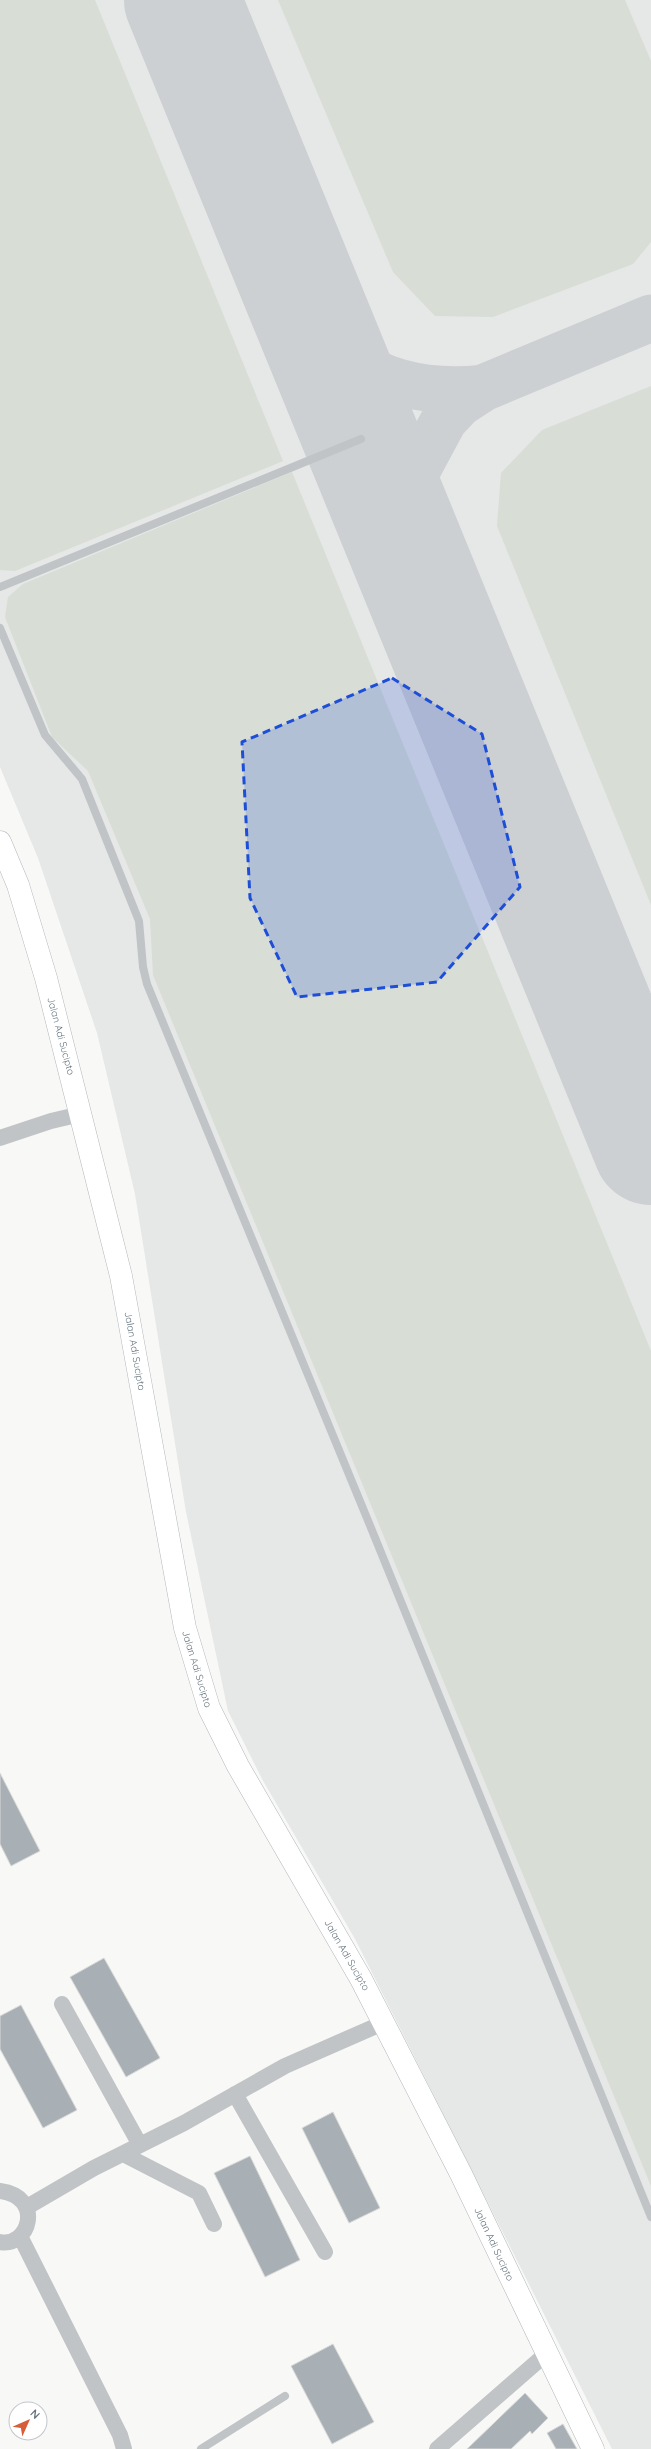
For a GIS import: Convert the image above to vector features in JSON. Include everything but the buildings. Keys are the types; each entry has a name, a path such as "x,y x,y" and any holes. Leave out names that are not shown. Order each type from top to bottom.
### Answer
{"street":[{"name":"Jalan Adi Sucipto","path":"0,842 18,885 44,971 121,1276 185,1628 209,1708 238,1766 361,1979 461,2174 546,2354 593,2449"},
{"path":"0,1138 51,1121 81,1114"},
{"path":"62,2004 140,2145"},
{"path":"27,2207 284,2066 383,2022"},
{"path":"235,2094 325,2252"},
{"path":"123,2154 199,2193 202,2196 214,2224"},
{"path":"0,2191 16,2195 27,2207 28,2222 20,2236 6,2243 0,2242"},
{"path":"20,2236 120,2435 124,2449"},
{"path":"437,2449 546,2354"}],"lane":[{"path":"0,586 361,439"},
{"path":"0,628 45,735 82,779 139,921 141,930 143,967 147,984 369,1522 651,2217"},
{"path":"202,2449 285,2396"}],"highlighted area":[{"path":"392,678 482,734 520,887 437,982 297,997 250,898 242,742"}],"shaded area":[{"path":"0,0 651,0 651,2449 612,2449 355,1939 262,1779 228,1711 186,1512 135,1194 97,1033 38,858 0,767"},
{"path":"0,0 95,0 283,461 15,571 0,570"},
{"path":"278,0 625,0 651,61 651,242 633,264 493,317 435,316 393,272"},
{"path":"651,386 651,905 497,526 501,473 542,430"},
{"path":"292,472 651,1351 651,2186 153,975 150,919 88,771 52,737 5,617 8,597 23,584"}],"taxiway":[{"path":"413,565 407,510 415,474 444,420 460,403 483,388 651,318"},
{"path":"314,322 342,353 368,370 383,377 432,389 449,390 483,388"}],"runway":[{"path":"182,0 651,1147"}]}
